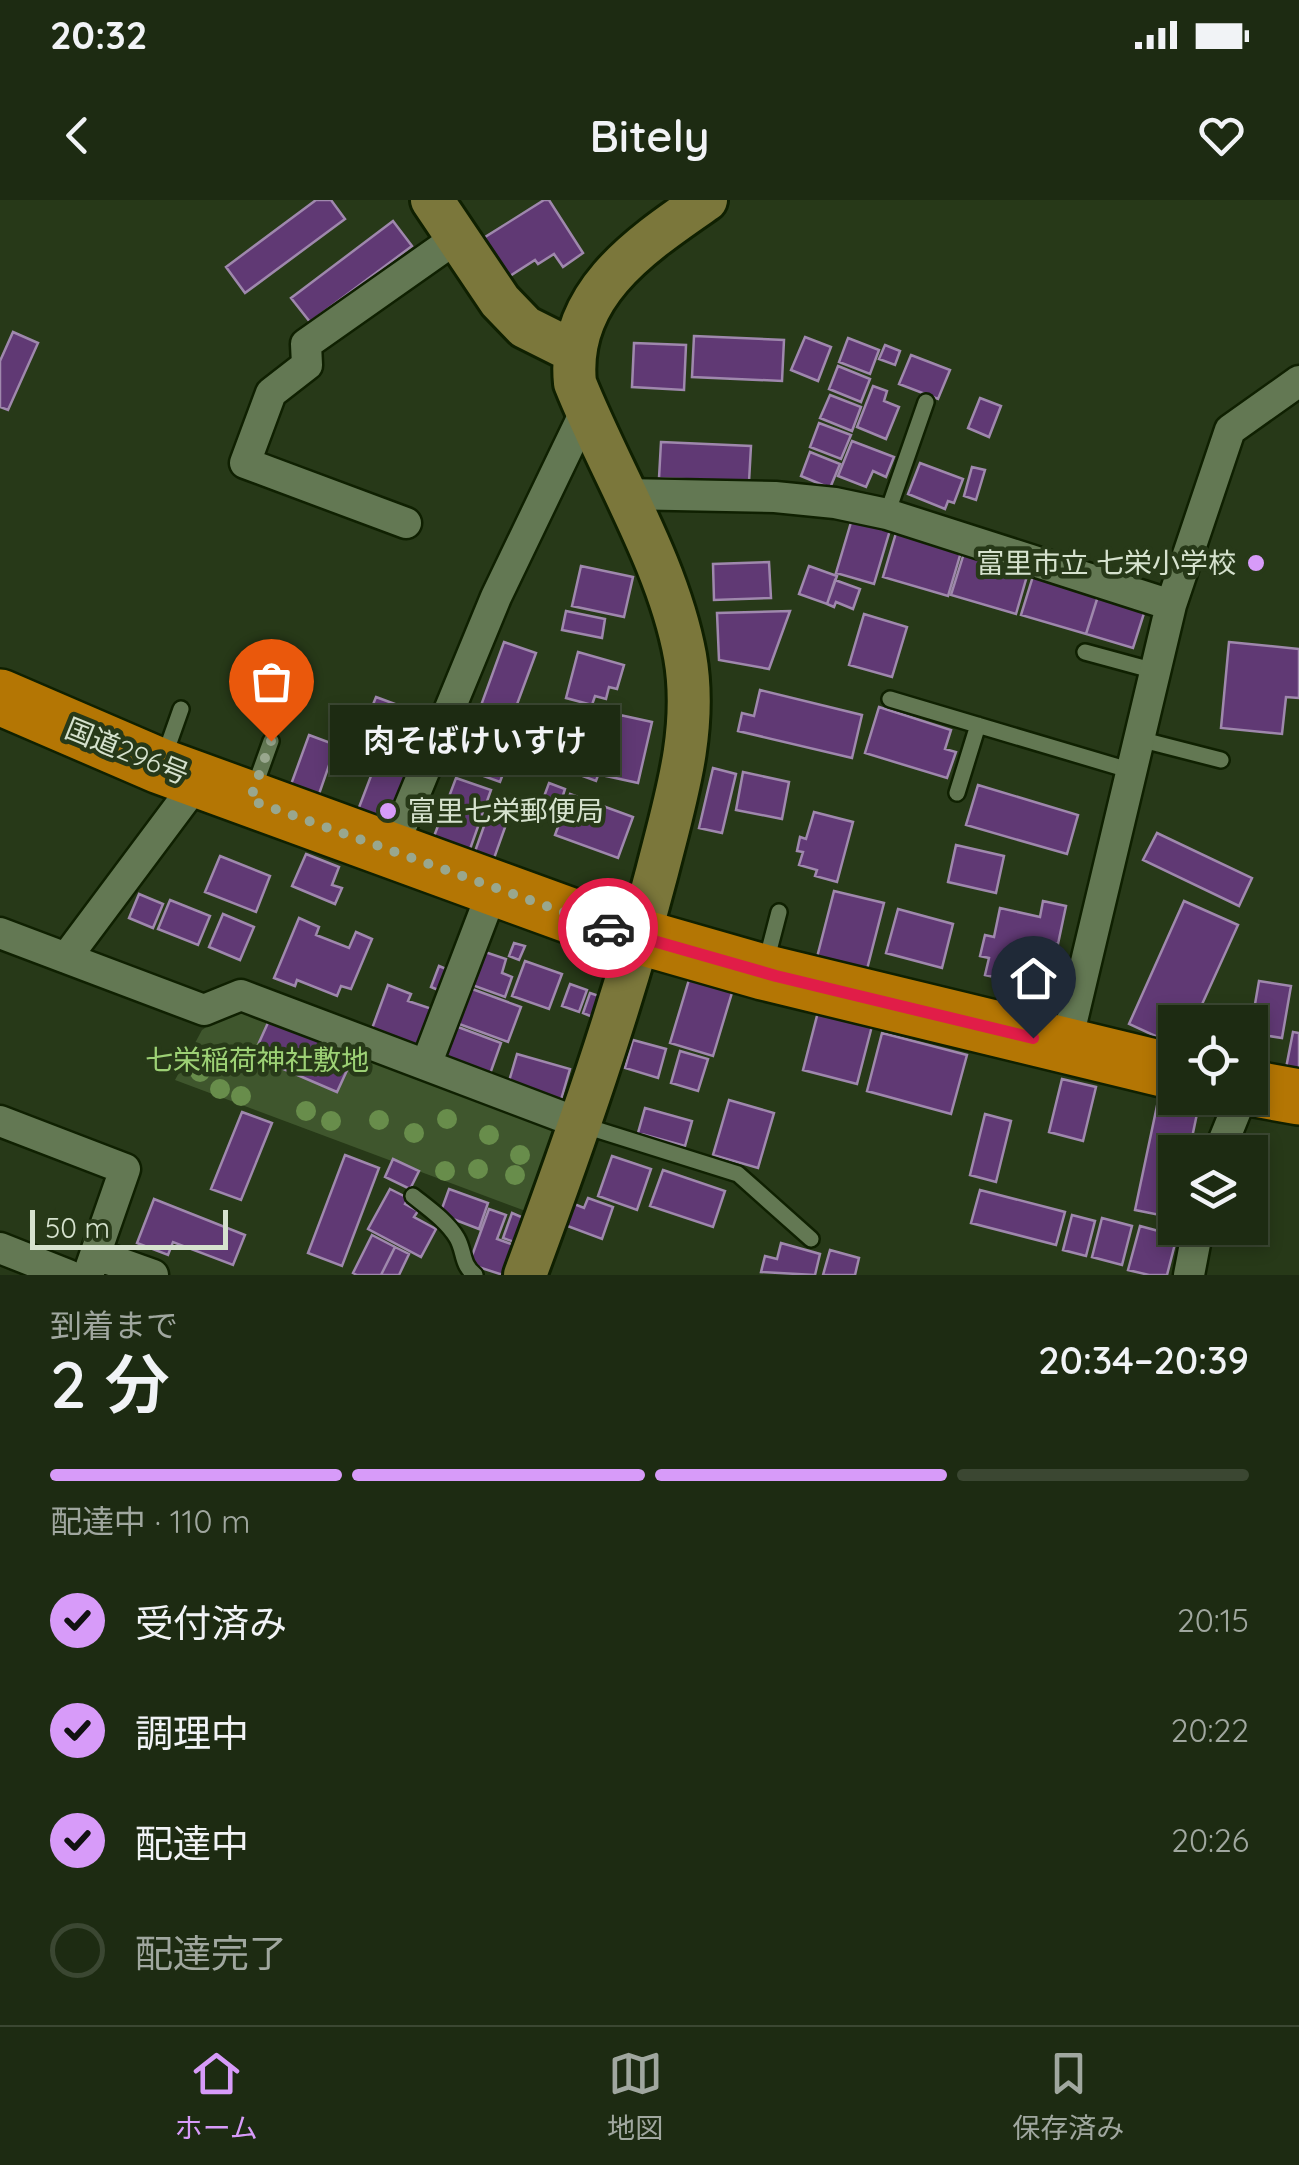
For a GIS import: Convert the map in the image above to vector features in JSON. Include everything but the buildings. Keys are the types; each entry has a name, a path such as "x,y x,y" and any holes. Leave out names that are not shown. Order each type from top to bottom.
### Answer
{"highway":[{"name":"国道296号","path":"0,697 250,800 494,887 555,899 640,937 764,972 1158,1068"},
{"path":"1268,1091 1299,1097"}],"street":[{"path":"432,200 500,301 525,327 575,352"},
{"path":"526,1275 640,937 682,776 690,722 685,656 664,583 575,383 575,352 583,316 606,281 642,245 706,200"},
{"path":"406,524 245,463 271,393 306,365 306,344 458,237"},
{"path":"1066,1046 1171,605 1230,430 1299,382"},
{"path":"392,850 496,597 586,410"},
{"path":"624,494 776,496 835,502 886,514 1171,605"},
{"path":"66,958 180,773"},
{"path":"426,1065 494,887"},
{"path":"0,933 204,1010 240,995 579,1124"},
{"path":"0,1120 125,1169 92,1265 153,1275"},
{"path":"1189,1275 1195,1245"},
{"path":"0,1248 68,1275"}],"lane":[{"path":"886,514 926,402"},
{"path":"1086,652 1156,671"},
{"path":"890,699 1132,771"},
{"path":"180,773 181,709"},
{"path":"958,793 978,725"},
{"path":"1139,739 1221,760"},
{"path":"250,800 271,741"},
{"path":"764,972 780,912"},
{"path":"579,1124 738,1174 811,1239"},
{"path":"413,1196 458,1239 464,1266 474,1275"}],"green space":[{"name":"七栄稲荷神社敷地","path":"239,1005 542,1120 556,1136 531,1213 175,1080 202,1030"}],"way so far":[{"path":"271,741 250,800 608,928"}],"place":[{"name":"富里市立 七栄小学校","path":"1256,563"},
{"name":"肉そばけいすけ","path":"271,741"},
{"name":"富里七栄郵便局","path":"388,811"}],"route":[{"path":"608,928 776,976 1033,1038"}]}
